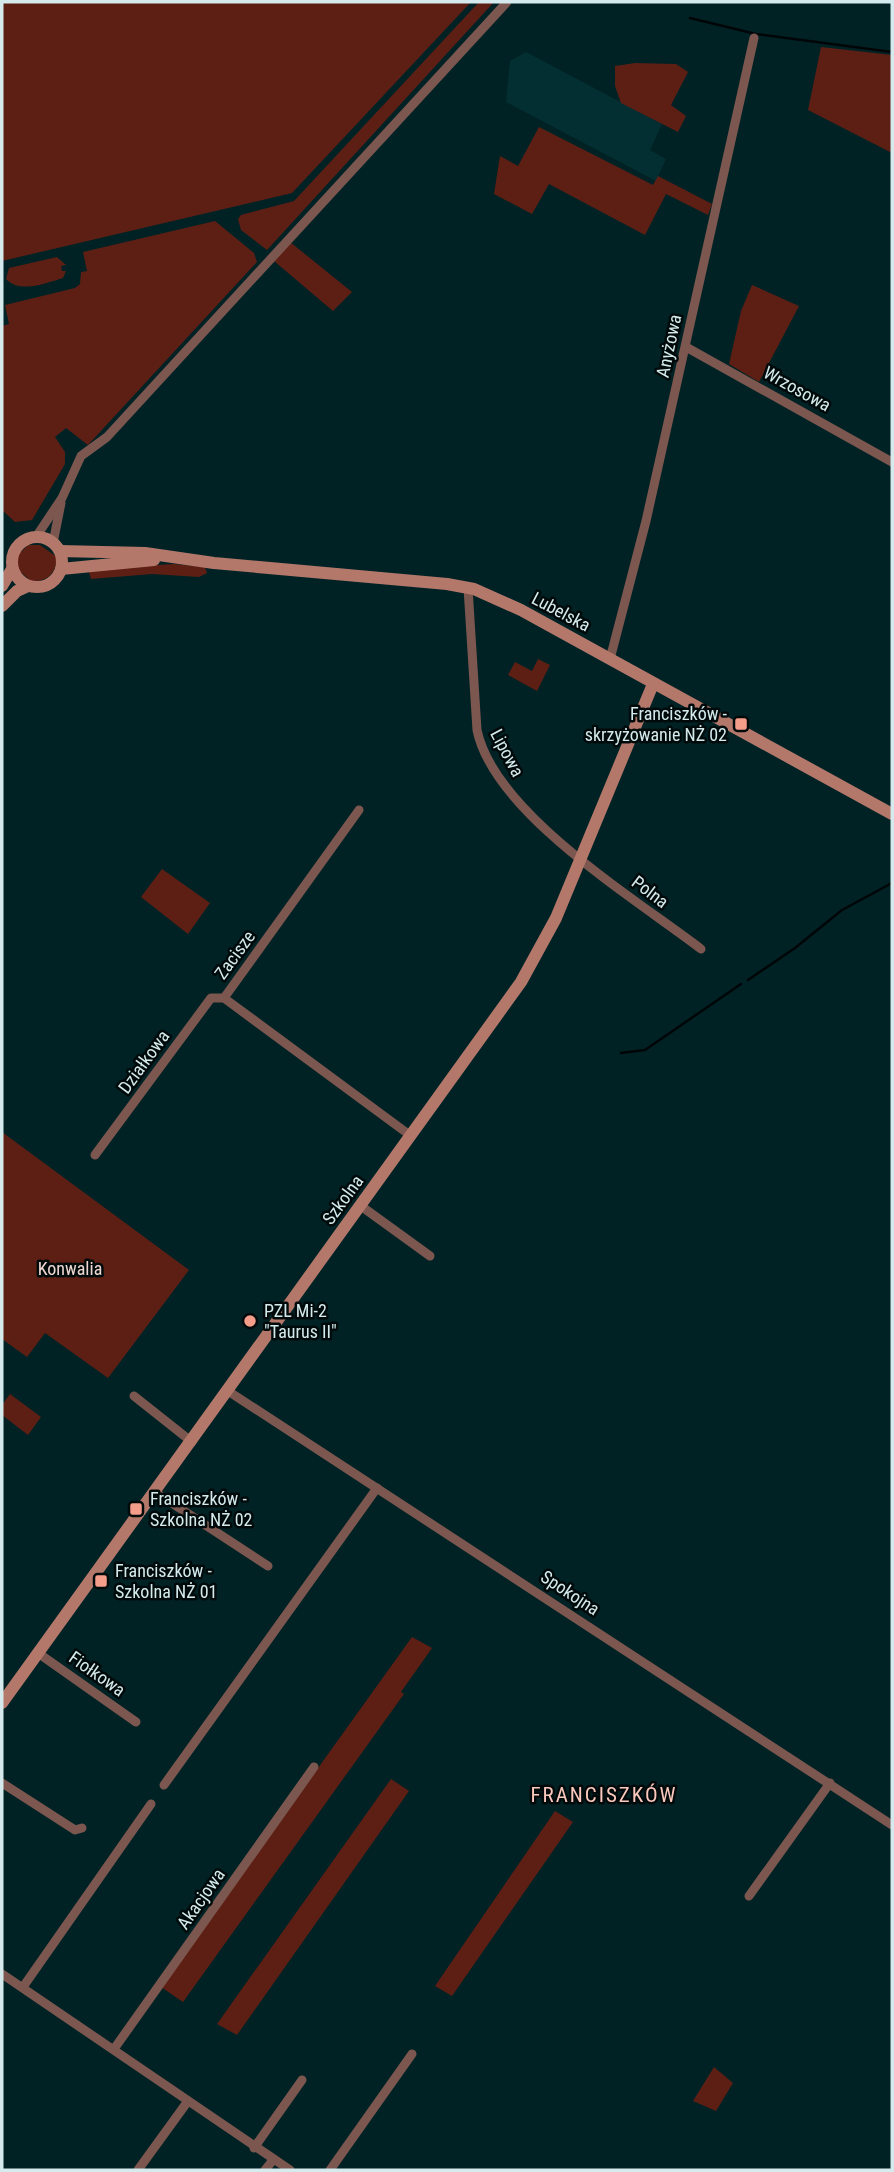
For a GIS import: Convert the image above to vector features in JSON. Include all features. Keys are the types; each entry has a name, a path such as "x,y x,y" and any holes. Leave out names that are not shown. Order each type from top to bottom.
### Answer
{"main road":[{"path":"2,586 12,569 16,547 26,539 36,537 57,547 61,569 48,585 27,586 17,590 2,606"},
{"name":"Lubelska","path":"57,547 135,552 468,588 499,599 892,814"},
{"name":"Lubelska","path":"61,569 175,558"},
{"path":"12,569 27,586"},
{"name":"Szkolna","path":"2,1703 521,982 551,929 653,684"}],"street":[{"path":"36,537 62,498 81,456 107,437 507,2"},
{"name":"Anyżowa","path":"610,659 685,346 754,38"},
{"name":"Wrzosowa","path":"685,346 892,462"},
{"path":"57,547 62,498"},
{"name":"Lipowa","path":"468,588 476,723 481,744 523,809 581,860"},
{"name":"Zacisze","path":"359,810 224,998 411,1136"},
{"name":"Polna","path":"581,860 701,949"},
{"name":"Działkowa","path":"95,1155 211,998 224,998"},
{"path":"360,1206 430,1256"},
{"name":"Spokojna","path":"228,1391 892,1825"},
{"path":"134,1396 192,1442"},
{"path":"164,1785 377,1488"},
{"path":"155,1492 268,1566"},
{"name":"Fiołkowa","path":"38,1653 136,1722"},
{"name":"Akacjowa","path":"114,2049 314,1767"},
{"path":"2,1783 75,1830 82,1828"},
{"path":"749,1896 830,1783"},
{"path":"23,1987 151,1804"},
{"path":"2,1974 290,2170"},
{"path":"330,2170 412,2054"},
{"path":"254,2148 302,2080"},
{"path":"138,2170 188,2101"},
{"path":"265,2170 273,2160"}],"shaded area":[{"path":"526,52 662,124 650,150 666,159 656,181 506,102 510,61"}],"green space":[{"path":"2,2 471,2 292,193 2,261"},
{"path":"479,2 494,2 267,250 241,230 238,219 241,215 294,201"},
{"path":"821,47 892,55 892,153 808,110"},
{"path":"635,63 676,64 688,72 671,105 686,116 678,132 621,103 615,86 615,66"},
{"path":"539,127 653,185 658,176 712,204 708,215 666,194 645,235 549,184 532,214 494,194 500,156 518,166"},
{"path":"215,221 254,253 257,262 88,445 66,428 55,437 65,452 65,464 32,520 15,522 2,510 2,326 9,324 5,305 75,288 80,284 81,272 87,271 83,252"},
{"path":"290,242 352,292 333,311 274,261"},
{"path":"57,257 66,265 61,266 62,271 66,271 63,278 26,287 6,279 9,268"},
{"path":"752,285 799,306 759,382 729,364 741,311"},
{"path":"28,545 40,545 57,557 50,576 31,581 17,569 16,557"},
{"path":"174,564 205,567 207,573 199,577 152,574 91,579 88,569"},
{"path":"538,659 550,665 537,691 508,675 515,662 532,671"},
{"path":"162,869 210,903 188,934 141,897"},
{"name":"Konwalia","path":"2,1132 189,1270 108,1378 45,1333 27,1357 2,1339"},
{"path":"10,1394 41,1417 28,1435 2,1415 2,1405"},
{"path":"412,1637 432,1648 401,1692 404,1694 183,2002 161,1987"},
{"path":"391,1779 409,1791 237,2035 217,2024"},
{"path":"555,1811 573,1822 452,1996 435,1986"},
{"path":"714,2067 733,2083 716,2111 693,2101"}],"waterway":[{"path":"690,18 756,34 892,52"},
{"path":"748,980 795,948 842,910 892,883"},
{"path":"621,1053 645,1050 741,984"}],"place":[{"name":"Franciszków - skrzyżowanie NŻ 02","path":"741,724"},
{"name":"PZL Mi-2 \"Taurus II\"","path":"250,1321"},
{"name":"Franciszków - Szkolna NŻ 02","path":"136,1509"},
{"name":"Franciszków - Szkolna NŻ 01","path":"101,1581"}],"district":[{"name":"FRANCISZKÓW","path":"604,1795"}]}
